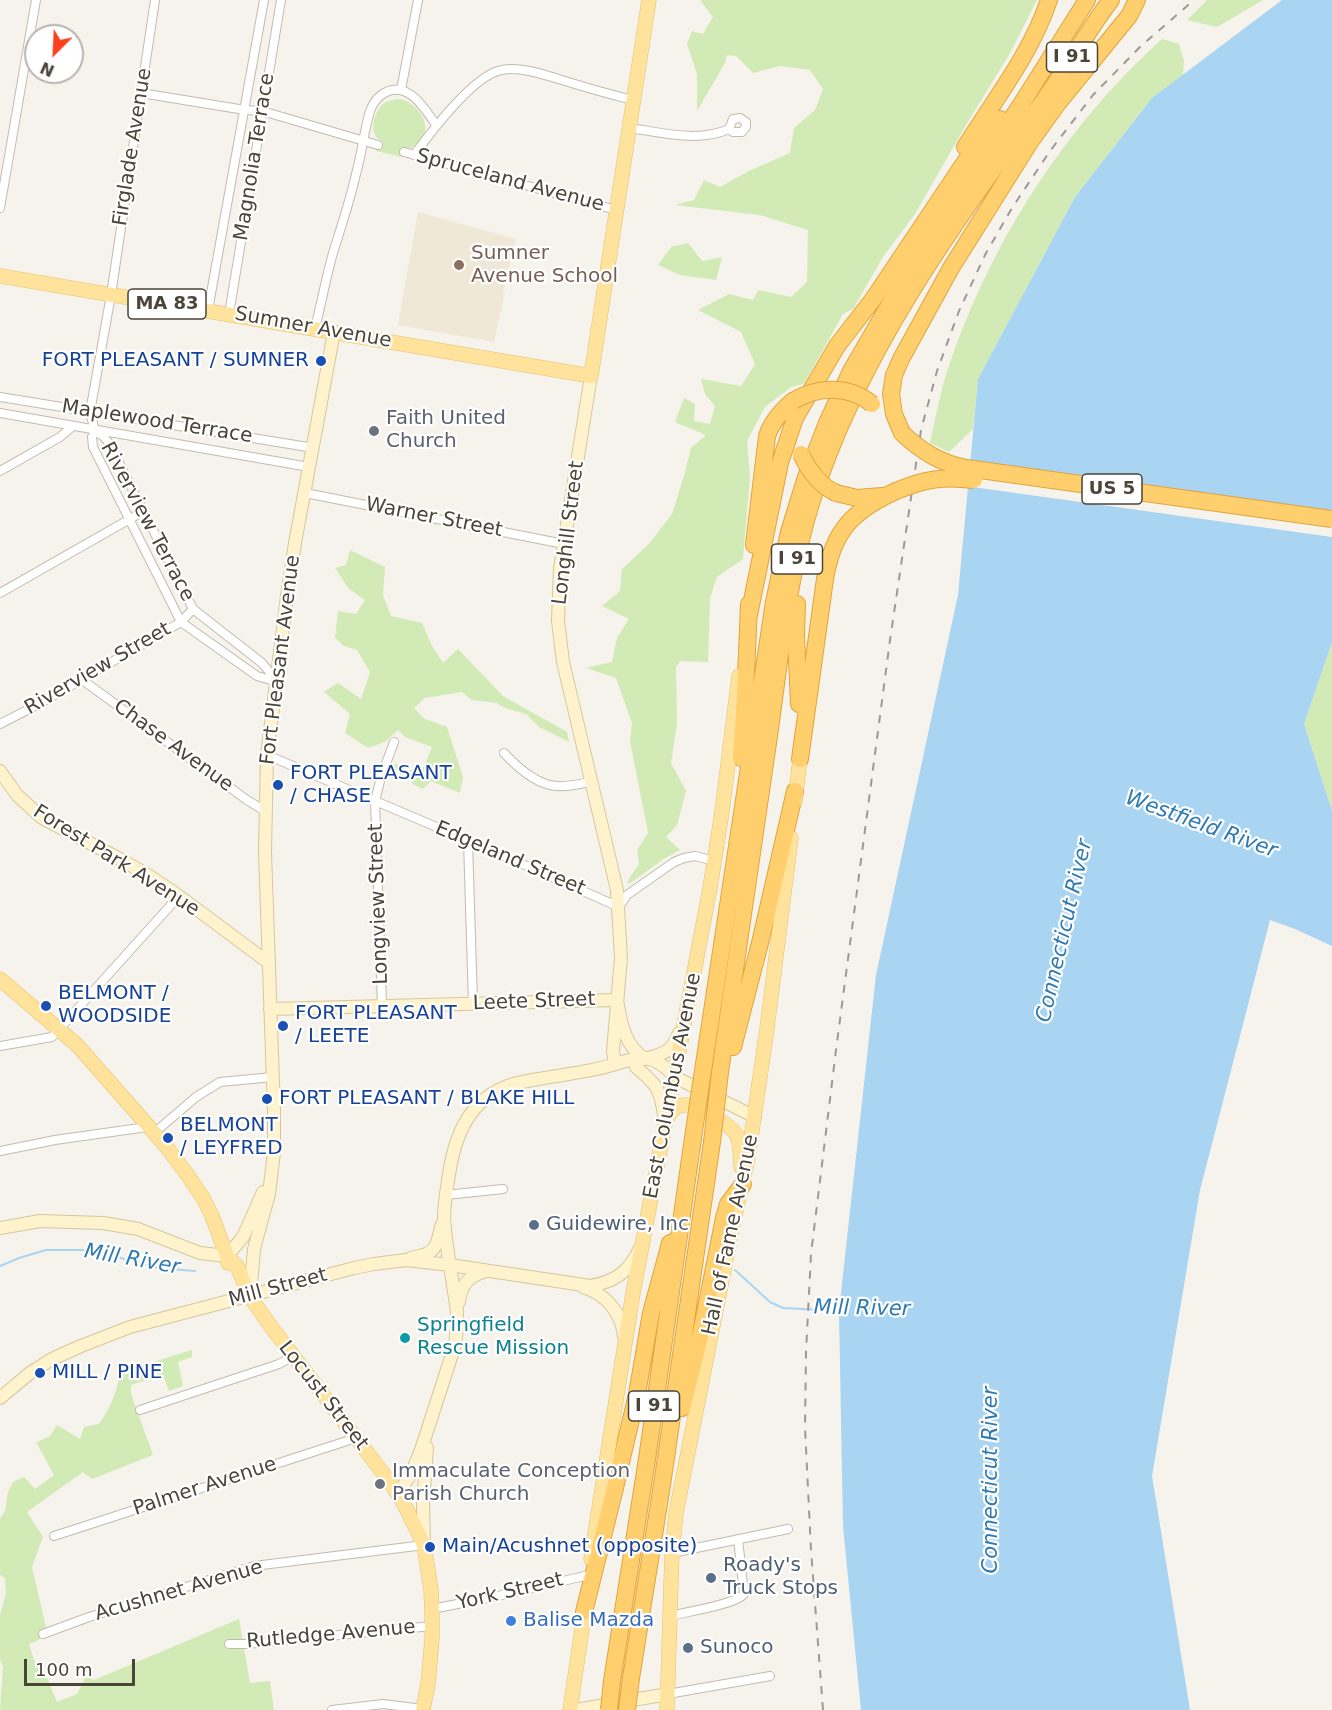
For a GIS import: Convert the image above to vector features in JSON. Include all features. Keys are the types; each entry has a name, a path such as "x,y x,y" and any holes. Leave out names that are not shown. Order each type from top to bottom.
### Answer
{"highway":[{"path":"917,233 963,150 1025,54 1049,0"},
{"name":"I 91","path":"609,1710 766,652 779,574 793,518 813,456 833,410 851,371 894,295 1049,62 1087,0"},
{"name":"I 91","path":"627,1710 723,1073 786,614 811,502 843,422 890,325 928,264 1040,106 1111,0"},
{"path":"951,268 1030,142 1062,98 1126,19 1137,0"},
{"name":"US 5","path":"1049,62 973,152 867,308 837,346 799,402 800,415 797,432 801,454 806,464 826,487 836,493 851,497 863,498 894,492 932,478 956,478 1332,529"},
{"name":"US 5","path":"1040,106 972,225 894,375 891,404 902,432 929,455 943,462 966,468 1332,519"},
{"path":"728,902 746,693 746,639 766,442 774,421 816,391 833,390 854,393 873,404 902,432"},
{"path":"800,759 831,549 850,521 860,512 894,492"},
{"path":"800,759 796,607 811,502"},
{"path":"723,1073 760,943 795,791"},
{"path":"662,1485 698,1348 724,1218 728,1204 742,1184"},
{"path":"584,1612 637,1394 658,1284 686,1187"}],"main road":[{"name":"Longhill Street","path":"591,376 649,0"},
{"name":"Sumner Avenue","path":"0,276 591,376"},
{"name":"East Columbus Avenue","path":"570,1710 595,1528 624,1346 715,861 746,639"},
{"name":"Hall of Fame Avenue","path":"667,1710 674,1527 680,1486 755,1117 800,759"},
{"name":"Locust Street","path":"0,979 77,1045 151,1129 189,1177 212,1216 227,1256 237,1266 250,1297 404,1504 424,1545 432,1609 428,1684 423,1709"},
{"path":"666,1122 674,1109 687,1105 727,1124 738,1139 742,1184"}],"street":[{"path":"0,208 36,0"},
{"name":"Firglade Avenue","path":"90,412 111,295 155,0"},
{"name":"Magnolia Terrace","path":"208,310 264,0"},
{"name":"Magnolia Terrace","path":"229,314 281,0"},
{"path":"401,90 418,0"},
{"path":"414,155 436,125 478,82 502,70 529,71 633,100"},
{"path":"315,329 352,191 369,115 375,101 388,92 401,90 409,93 418,100 436,125"},
{"path":"141,93 262,111 378,145"},
{"path":"629,128 690,136 729,129"},
{"name":"Spruceland Avenue","path":"404,152 616,210"},
{"name":"Fort Pleasant Avenue","path":"250,1297 254,1249 269,1194 274,1152 265,811 267,755 278,682 287,596 334,332"},
{"name":"Longhill Street","path":"591,376 564,544 559,588 560,642 619,907 621,958 613,1052 615,1064"},
{"name":"Maplewood Terrace","path":"0,397 314,448"},
{"path":"90,412 94,431"},
{"name":"Maplewood Terrace","path":"0,413 309,467"},
{"path":"0,471 60,437 73,426"},
{"name":"Riverview Terrace","path":"94,431 109,443 193,609 262,663 278,682 257,676 181,622 93,447 94,431"},
{"name":"Warner Street","path":"304,493 564,544"},
{"path":"0,592 144,511"},
{"name":"Riverview Street","path":"0,724 181,622 193,609"},
{"name":"Chase Avenue","path":"81,679 265,811"},
{"name":"Longview Street","path":"382,1007 375,801 394,742"},
{"path":"504,753 531,776 550,785 569,786 590,782"},
{"name":"Edgeland Street","path":"267,755 619,907"},
{"name":"Forest Park Avenue","path":"0,771 22,801 42,818 122,860 179,896 269,963"},
{"path":"468,840 473,1004"},
{"path":"619,907 627,895 674,862 695,856 715,861"},
{"path":"0,1046 49,1039 179,896"},
{"path":"617,1000 622,1030 660,1092 666,1122"},
{"name":"Leete Street","path":"270,1010 617,1000"},
{"path":"641,1063 664,1054 673,1047 687,1014"},
{"path":"406,1260 424,1255 438,1242 444,1217 450,1164 459,1132 471,1114 489,1096 505,1087 601,1068 632,1058 641,1063 665,1067 675,1077 755,1117"},
{"path":"0,1151 55,1140 140,1128 151,1129 219,1082 273,1077"},
{"name":"Fort Pleasant Avenue","path":"227,1256 243,1237 271,1171"},
{"path":"446,1195 503,1189"},
{"path":"398,1494 414,1468 430,1426 458,1328 444,1217"},
{"path":"0,1228 40,1221 103,1222 138,1229 200,1253 227,1256"},
{"name":"Mill Street","path":"0,1398 30,1373 52,1359 81,1346 153,1320 250,1297 354,1268 406,1260 590,1286 603,1284 623,1274 635,1259 643,1240"},
{"path":"457,1312 465,1283 474,1275 487,1270"},
{"name":"Mill Street","path":"576,1285 596,1292 616,1310 623,1330 624,1346"},
{"path":"140,1410 279,1364 293,1356"},
{"path":"424,1545 423,1495 430,1426"},
{"name":"Palmer Avenue","path":"54,1536 356,1438"},
{"path":"672,1553 788,1529"},
{"path":"670,1616 740,1599 744,1594 738,1539"},
{"name":"Acushnet Avenue","path":"43,1634 88,1617 247,1568 424,1545"},
{"name":"York Street","path":"432,1609 589,1575"},
{"name":"Rutledge Avenue","path":"229,1644 432,1626"},
{"path":"576,1710 770,1676"},
{"path":"332,1710 383,1704 423,1709"}],"shaded area":[{"name":"Sumner Avenue School","path":"418,212 516,239 503,291 505,293 494,342 398,325"}],"green space":[{"path":"700,0 1037,0 1009,55 915,214 883,257 853,309 843,314 804,384 791,387 765,407 747,441 750,477 743,559 717,577 710,598 708,662 680,661 676,667 677,724 671,763 686,791 677,825 666,837 680,850 629,884 627,882 639,864 637,850 648,833 630,741 632,723 616,678 586,668 612,662 617,638 629,619 602,606 620,591 622,569 649,544 672,514 691,448 706,435 675,422 684,398 695,404 694,421 710,424 715,406 705,394 701,379 741,386 755,364 741,332 698,310 729,294 753,300 758,290 791,297 807,282 808,230 760,215 675,205 694,200 704,180 720,187 790,153 794,128 815,110 823,89 810,70 780,66 753,73 736,56 727,55 725,63 697,111 697,74 687,44 692,31 703,34 713,17"},
{"path":"1207,0 1263,0 1217,27 1187,20"},
{"path":"1162,39 1179,44 1184,61 1183,75 1152,98 1075,197 978,379 973,429 949,452 930,443 943,385 960,336 1003,242 1059,154 1091,113"},
{"path":"398,99 414,106 425,123 423,137 410,149 405,147 402,157 376,151 380,140 376,137 373,128 375,117 383,104"},
{"path":"688,243 702,261 722,257 716,280 680,275 658,265 671,247"},
{"path":"350,550 385,567 383,595 391,616 422,623 432,646 443,663 458,649 503,696 567,732 569,742 539,727 526,714 505,708 497,703 472,700 462,692 425,698 414,708 425,719 447,727 463,777 460,793 431,781 423,789 412,784 412,779 392,770 393,763 421,774 432,747 405,737 398,730 385,742 368,748 345,733 350,714 324,692 338,683 361,699 370,672 357,650 344,646 335,638 338,611 356,614 365,600 348,588 335,568 346,565"},
{"path":"1332,642 1332,811 1304,724"},
{"path":"192,1350 192,1357 178,1362 183,1386 169,1391 163,1375 131,1385 131,1394 153,1455 92,1479 83,1472 27,1512 43,1537 32,1567 48,1636 29,1644 34,1660 46,1675 57,1702 77,1694 86,1676 94,1680 239,1619 250,1683 270,1681 274,1710 0,1710 3,1667 0,1659 0,1615 6,1593 5,1578 0,1575 0,1519 5,1511 8,1492 13,1482 24,1477 35,1489 54,1475 36,1442 49,1437 57,1425 80,1439 84,1427 99,1424 113,1399 120,1372"}],"water":[{"path":"1282,0 1332,0 1332,642 1304,724 1332,811 1332,946 1270,920 1200,1190 1152,1476 1190,1710 861,1710 843,1526 839,1311 876,975 958,595 978,379 1075,197 1152,98"}],"pier":[{"path":"967,462 1332,513 1332,537 965,486"}],"waterway":[{"name":"Mill River","path":"0,1266 46,1250 91,1250 158,1268 195,1271"},
{"name":"Mill River","path":"735,1270 770,1302 783,1308 841,1311"}],"railway":[{"path":"823,1710 805,1428 811,1254 890,640 921,430 937,371 959,311 985,255 1012,208 1050,151 1093,95 1140,47 1194,0"}],"place":[{"name":"Sumner Avenue School","path":"459,265"},
{"name":"FORT PLEASANT / SUMNER","path":"321,361"},
{"name":"Faith United Church","path":"374,431"},
{"name":"FORT PLEASANT / CHASE","path":"278,785"},
{"name":"BELMONT / WOODSIDE","path":"46,1006"},
{"name":"FORT PLEASANT / LEETE","path":"283,1026"},
{"name":"FORT PLEASANT / BLAKE HILL","path":"267,1099"},
{"name":"BELMONT / LEYFRED","path":"168,1138"},
{"name":"Guidewire, Inc","path":"534,1225"},
{"name":"Springfield Rescue Mission","path":"405,1338"},
{"name":"MILL / PINE","path":"40,1373"},
{"name":"Immaculate Conception Parish Church","path":"380,1484"},
{"name":"Main/Acushnet (opposite)","path":"430,1547"},
{"name":"Roady's Truck Stops","path":"711,1578"},
{"name":"Balise Mazda","path":"511,1621"},
{"name":"Sunoco","path":"688,1648"}],"water label":[{"name":"Westfield River","path":"1201,825"},
{"name":"Connecticut River","path":"1065,931"},
{"name":"Connecticut River","path":"992,1480"}]}
